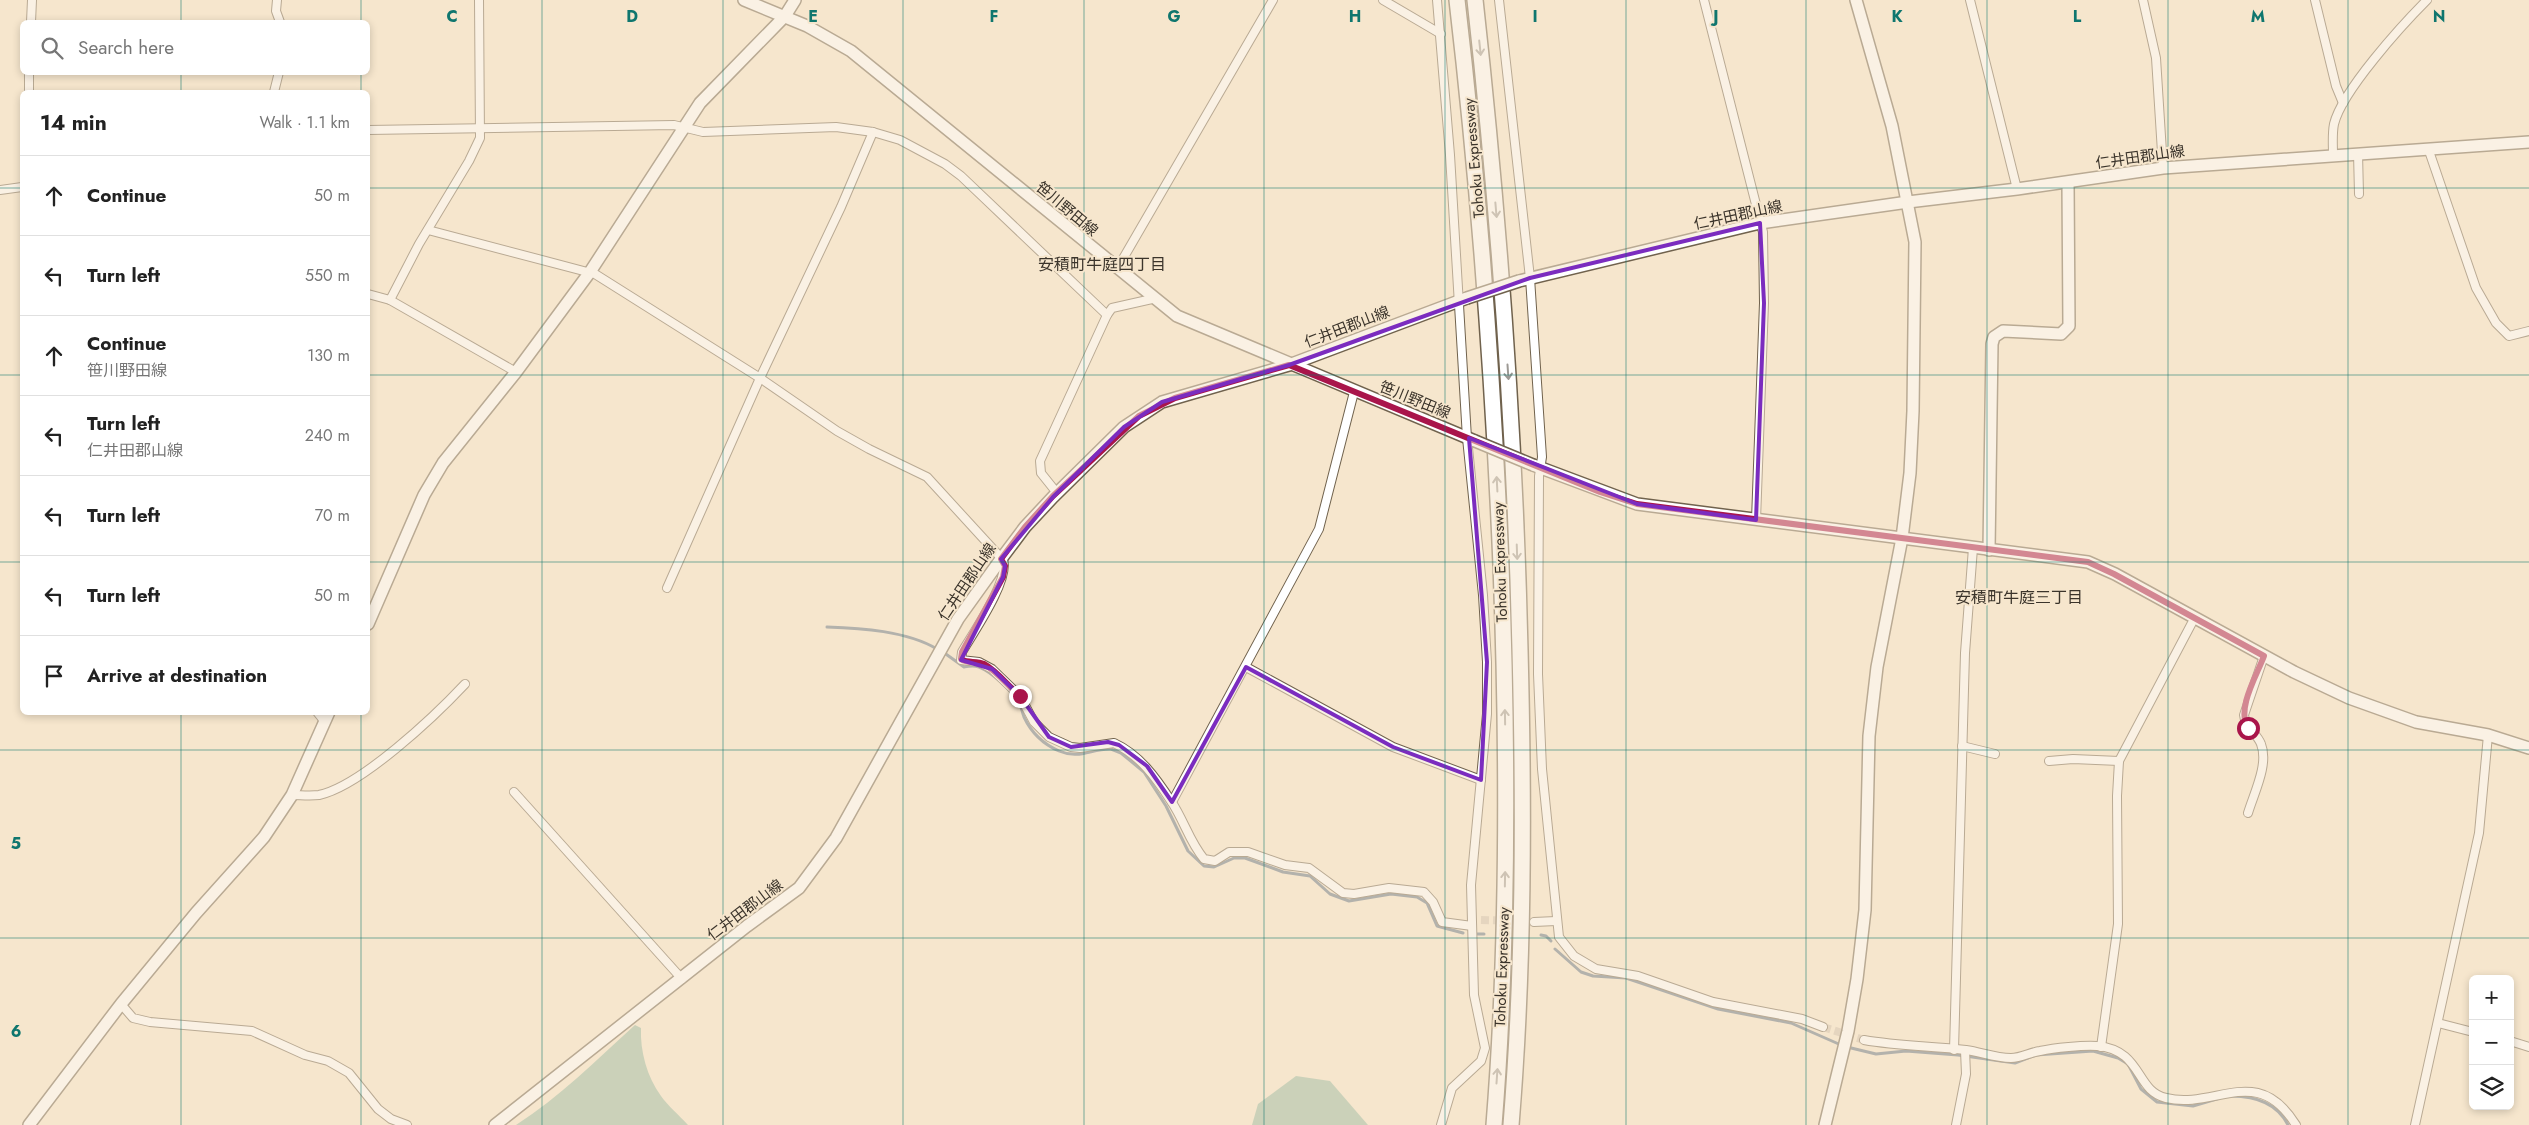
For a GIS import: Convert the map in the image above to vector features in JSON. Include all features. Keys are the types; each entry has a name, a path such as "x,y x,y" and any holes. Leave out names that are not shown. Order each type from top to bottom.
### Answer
{"highway":[{"name":"Tohoku Expressway","path":"1457,0 1469,100 1493,384 1502,611 1506,742 1504,936 1494,1125"},
{"name":"Tohoku Expressway","path":"1475,0 1503,294 1519,612 1523,744 1521,937 1511,1125"}],"street":[{"path":"31,20 32,0"},
{"path":"277,0 276,11 279,20"},
{"path":"390,300 478,144 481,130 479,0"},
{"name":"笹川野田線","path":"744,0 824,34 851,51 1152,299 1177,316 1289,365 1537,466 1637,504 2088,562 2264,656 2340,694 2416,722 2488,735 2529,748"},
{"path":"370,619 424,495 438,470 516,372 590,272 618,232 700,103 785,16 795,0"},
{"path":"1116,269 1273,0"},
{"path":"1383,0 1441,34"},
{"path":"1437,0 1463,299 1487,662 1486,714 1471,885 1474,995 1485,1048 1481,1061 1477,1066 1452,1088 1442,1125"},
{"path":"1499,0 1525,279 1537,466 1538,674 1542,770 1559,937 1565,947 1579,960 1596,969 1638,976 1713,1002 1802,1019 1823,1027"},
{"path":"1704,0 1763,232 1764,303 1756,520"},
{"path":"1825,1125 1848,1031 1857,979 1865,910 1868,736 1877,667 1902,538 1910,473 1914,411 1915,242 1892,126 1856,0"},
{"path":"1970,0 2017,189"},
{"path":"2143,0 2156,58 2163,168"},
{"path":"2315,0 2336,86 2343,102"},
{"path":"2333,155 2334,122 2343,102 2382,49 2427,0"},
{"path":"28,90 29,75"},
{"path":"274,90 278,75"},
{"path":"370,130 481,130 674,125 703,132 836,128 872,132 900,140 950,168 1107,315"},
{"path":"667,588 760,378 837,216 872,132"},
{"name":"仁井田郡山線","path":"495,1125 747,926 799,888 827,852 958,619 1001,559 1025,527 1057,493 1124,427 1150,408 1175,398 1289,365 1463,299 1525,279 1760,223 2163,168 2529,142"},
{"path":"2428,148 2483,304 2508,336 2529,331"},
{"path":"2358,153 2359,194"},
{"path":"1989,550 1992,344 1994,337 2003,331 2061,334 2069,326 2068,182"},
{"path":"0,190 20,188"},
{"path":"428,230 590,272 760,378 837,431 869,450 927,477 936,484 1005,566 1003,577 962,652 961,660 979,662 992,669 1020,696 1028,706 1034,722 1049,737 1071,747 1087,747 1108,742 1119,745 1147,766 1172,802 1190,840 1207,860 1215,861 1229,852 1248,852 1285,866 1309,868 1343,893 1354,894 1389,888 1424,892 1434,902 1442,922 1472,922 1481,920"},
{"path":"370,295 390,300 516,372"},
{"path":"1057,493 1041,473 1040,461 1107,315 1112,308 1152,299"},
{"path":"1172,802 1319,529 1354,392"},
{"path":"1954,1050 1964,653 1973,548"},
{"path":"2101,1047 2118,924 2116,796 2119,761 2194,619"},
{"path":"2248,813 2260,773 2263,751 2259,740 2246,724 2244,715 2264,656"},
{"path":"1246,667 1393,747 1481,780"},
{"path":"292,795 318,795 339,788 385,757 410,737 465,684"},
{"path":"29,1125 121,1004 196,913 264,837 292,795 323,716"},
{"path":"2415,1125 2479,833 2488,735"},
{"path":"1962,746 1995,754"},
{"path":"2049,761 2073,759 2119,761"},
{"path":"514,792 682,979"},
{"path":"1534,922 1556,921"},
{"path":"121,1004 133,1018 150,1022 252,1031 305,1055 328,1062 349,1073 378,1109 391,1119 407,1125"},
{"path":"2438,1023 2469,1031"},
{"path":"1864,1040 1965,1050 2010,1058 2056,1049 2101,1047 2130,1059 2147,1086 2162,1097 2192,1101 2234,1091 2261,1094 2280,1105 2296,1125"},
{"path":"2514,1042 2529,1047"},
{"path":"1956,1125 1966,1074 1965,1050"}],"highlighted area":[{"path":"1760,223 1764,303 1756,520 1637,504 1469,438 1487,662 1481,780 1393,747 1246,667 1172,802 1147,766 1119,745 1108,742 1071,747 1049,737 1020,696 992,669 961,660 1003,577 1005,566 1001,559 1053,497 1124,427 1162,402 1289,365 1530,278"}],"green space":[{"path":"635,1025 641,1028 643,1055 656,1089 688,1125 516,1125 563,1090"},
{"path":"1296,1076 1330,1081 1368,1125 1252,1125 1258,1104"}],"waterway":[{"path":"827,627 854,628 898,634 937,649"},
{"path":"943,652 964,667 979,667 1001,682 1019,703 1030,728 1053,748 1073,754 1104,749 1111,749 1121,753 1144,772 1166,806 1188,851 1204,866 1214,867 1234,858 1245,858 1283,872 1310,876 1330,894 1349,901 1391,894 1417,897 1427,903 1437,926 1463,933"},
{"path":"1475,934 1484,934"},
{"path":"1541,935 1546,936 1551,941"},
{"path":"1555,949 1581,972 1593,976 1626,978 1718,1009 1791,1023 1841,1045"},
{"path":"1847,1047 1876,1054 1906,1051 1958,1055 2015,1063 2036,1055 2093,1051 2118,1058 2128,1064 2141,1089 2157,1102 2193,1106 2220,1098"},
{"path":"2231,1096 2248,1097 2264,1102 2278,1111 2288,1125"}],"tunnel":[{"path":"1481,920 1524,921"},
{"path":"1823,1027 1864,1040"}],"district":[{"name":"安積町牛庭四丁目","path":"1102,264"},
{"name":"安積町牛庭三丁目","path":"2019,597"}],"route":[{"path":"1020,696 992,669 976,661 965,662 961,660 961,654 1003,577 1005,566 1001,559 1025,527 1053,496 1124,427 1150,408 1162,402 1289,365 1600,492 1637,504 1973,548 2069,558 2088,562 2114,574 2264,656 2245,709 2244,720 2248,728"}]}
